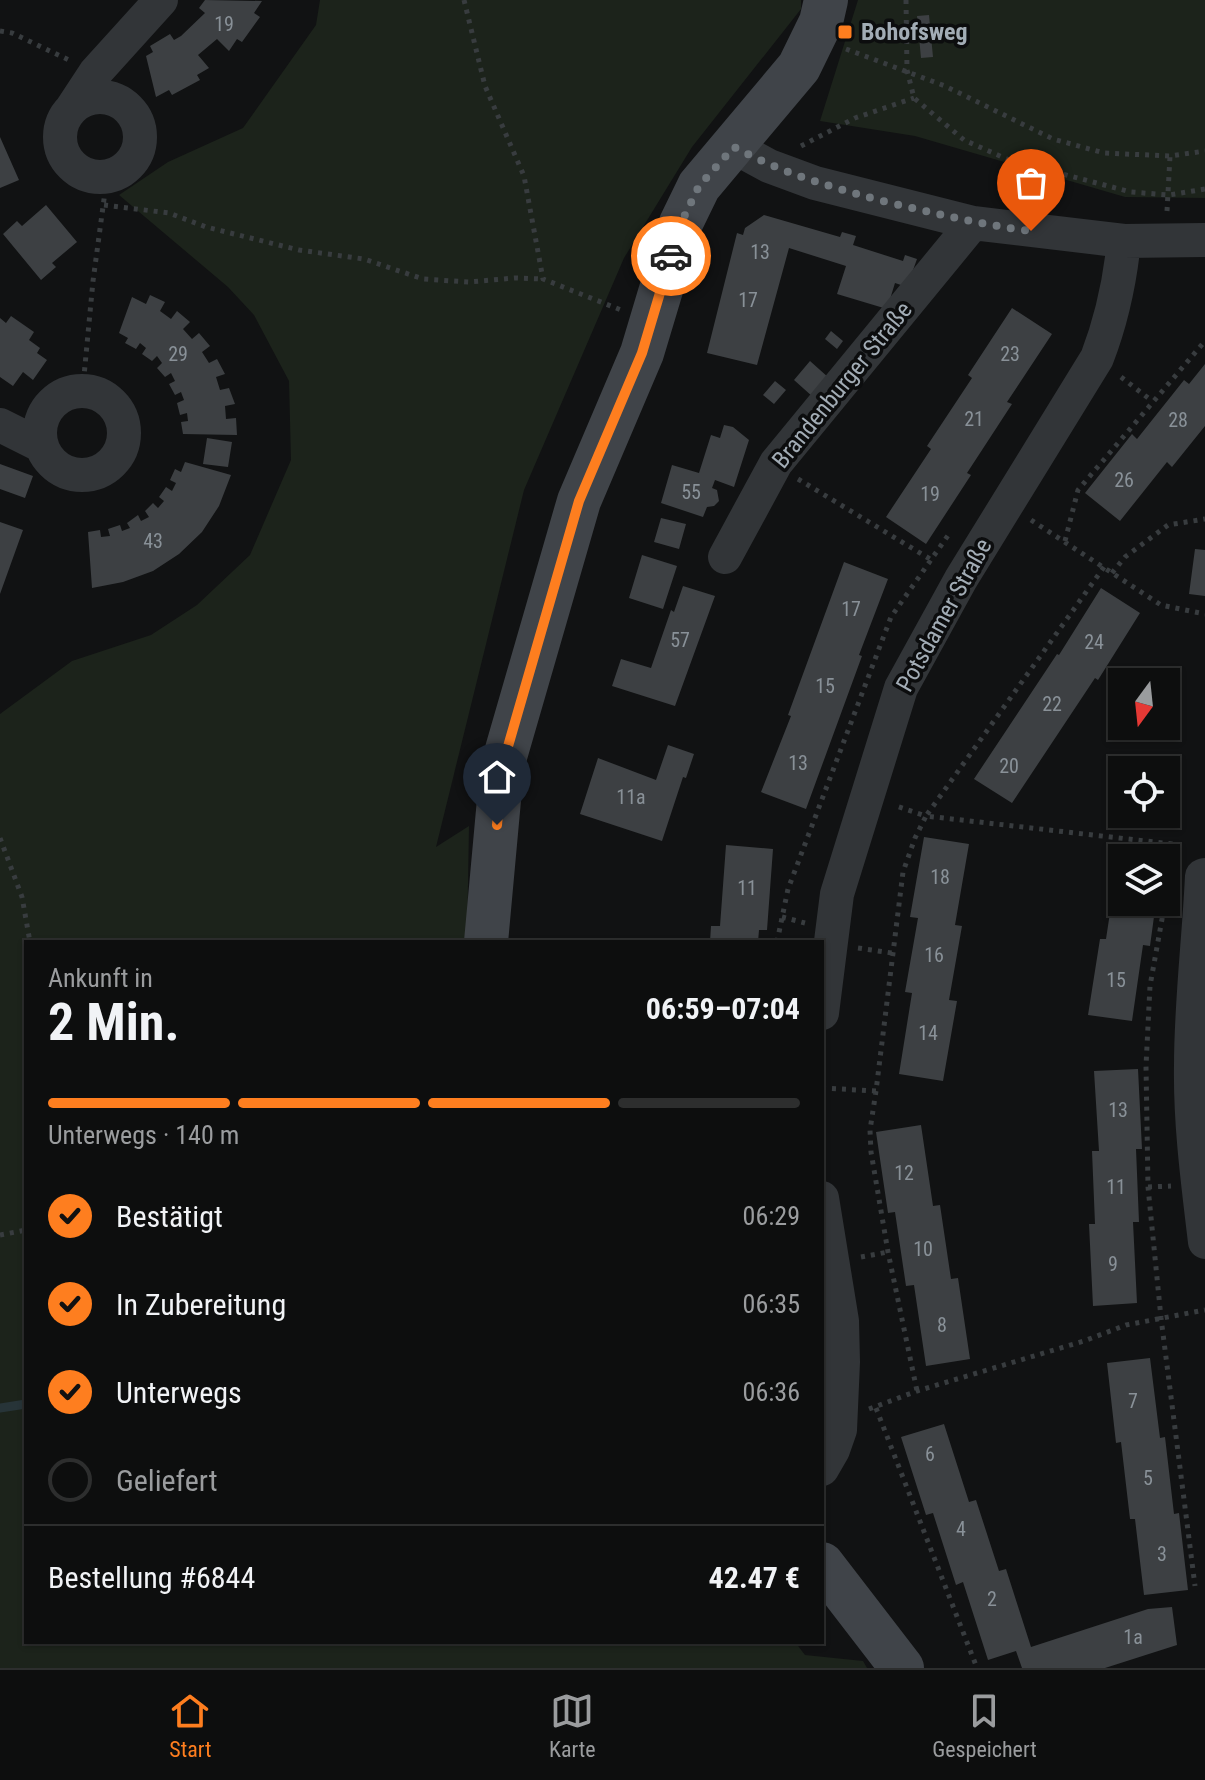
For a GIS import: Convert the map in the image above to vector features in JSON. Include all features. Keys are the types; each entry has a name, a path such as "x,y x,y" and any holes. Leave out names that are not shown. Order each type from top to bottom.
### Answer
{"street":[{"path":"72,108 83,100 97,96 110,98 123,103 133,113 139,126 137,153 106,191 94,177 71,166 60,143 60,130 64,118 95,73 161,0"},
{"path":"486,940 502,767 579,501 642,353 681,223 699,186 752,156 799,67 820,19"},
{"path":"752,156 815,183 973,223 1124,241 1205,240"},
{"name":"Brandenburger Straße","path":"725,557 776,463 973,223"},
{"name":"Potsdamer Straße","path":"824,996 835,905 849,850 901,688 961,579 1097,358 1109,327 1120,280 1124,241"},
{"path":"0,425 42,446 58,468 71,474 85,475 99,472 119,454 124,441 120,414 101,395 87,391 60,397 49,406 42,418 42,446"},
{"path":"1205,875 1202,876 1194,978 1191,1067 1195,1157 1205,1242"},
{"path":"824,1210 859,1407 824,1465"},
{"path":"824,1567 902,1668"}],"path":[{"path":"464,0 485,86 524,176 543,279"},
{"path":"906,0 907,70 914,98 964,140 1009,160 1131,192 1169,195 1205,189"},
{"path":"820,19 907,70 1053,139 1104,153 1170,156 1205,151"},
{"path":"0,31 12,33 95,73"},
{"path":"752,156 807,143 855,118 914,98"},
{"path":"1165,241 1170,156"},
{"path":"87,391 84,376 106,191 206,227 299,250 364,259 423,279 469,282 543,279 652,322"},
{"path":"1065,541 1078,490 1205,341"},
{"path":"1097,358 1152,401"},
{"path":"776,463 808,487 961,579"},
{"path":"1112,573 1125,557 1168,525 1205,519"},
{"path":"1036,523 1161,605 1205,614"},
{"path":"917,1391 888,1252 870,1130 903,872 926,816 1104,567"},
{"path":"926,816 1172,844"},
{"path":"0,838 22,897 30,940"},
{"path":"1163,916 1150,986 1146,1066 1148,1187 1161,1318 1195,1586"},
{"path":"824,1088 876,1091"},
{"path":"0,1235 24,1230"},
{"path":"977,1668 859,1407 1084,1341 1126,1325 1205,1310"}],"shaded area":[{"path":"320,0 801,0 801,9 692,147 624,258 524,490 436,847 469,826 467,940 24,940 24,1644 797,1644 805,1655 863,1661 867,1668 0,1668 0,714 72,661 151,635 197,605 250,555 291,460 289,381 254,315 228,287 119,195 168,162 243,128 316,25"},
{"path":"858,0 1205,0 1205,198 1125,197 915,136 820,121"}],"building":[{"path":"205,0 262,1 254,13 260,17 242,42 237,39 229,51 217,39 198,55 209,68 197,75 200,80 172,95 169,90 156,97 146,56 153,52 150,46 170,34 174,40 181,36 205,13 199,8"},
{"path":"929,15 933,57 921,58 917,16"},
{"path":"0,137 19,180 0,188"},
{"path":"46,205 77,242 52,263 56,267 41,280 3,234 17,221 22,226"},
{"path":"764,215 840,237 842,232 856,236 853,245 903,261 905,255 917,259 907,287 895,283 887,309 837,294 846,266 789,248 757,365 707,353 737,233 743,235 745,228"},
{"path":"150,295 165,302 160,311 171,319 177,311 190,322 183,329 192,339 199,333 210,346 202,352 209,363 217,359 225,374 216,377 220,390 229,388 235,404 225,406 226,419 236,418 237,435 183,434 181,422 188,421 187,413 180,415 177,403 184,400 181,392 175,395 169,384 175,381 171,373 165,377 157,368 162,363 157,356 152,361 142,354 146,348 140,343 136,349 125,343 128,338 119,333 132,297 146,304"},
{"path":"1012,308 1052,334 1007,402 1012,404 926,544 886,517 931,449 927,446 972,378 968,375"},
{"path":"11,316 34,332 29,340 40,348 37,353 47,360 33,380 23,372 13,386 0,377 0,318 6,323"},
{"path":"831,331 843,341 837,349 825,339"},
{"path":"810,361 829,378 813,397 794,380"},
{"path":"1205,364 1205,426 1172,467 1167,462 1120,521 1085,493 1132,434 1137,439 1184,380 1189,384"},
{"path":"775,381 786,390 774,404 763,395"},
{"path":"724,425 733,427 749,440 734,487 715,480 712,488 717,490 719,501 707,507 703,517 661,503 672,465 699,473 711,435 720,438"},
{"path":"207,438 232,442 228,467 203,464"},
{"path":"185,462 231,475 219,506 202,532 179,554 153,571 123,582 92,588 88,532 100,530 101,537 110,536 108,529 120,525 122,531 130,528 127,523 138,515 141,521 149,517 145,511 153,503 158,508 164,501 159,497 166,487 172,491 176,483 170,480 175,469 181,472"},
{"path":"0,464 33,476 25,498 0,489"},
{"path":"661,518 686,524 679,549 654,542"},
{"path":"0,522 23,530 0,594"},
{"path":"1195,549 1205,550 1205,596 1189,594"},
{"path":"642,555 677,566 663,609 629,598"},
{"path":"844,562 888,579 806,809 761,792 791,716 788,715"},
{"path":"683,586 715,596 675,706 612,686 621,659 651,668 671,610 674,612"},
{"path":"1101,588 1140,613 1098,680 1095,678 1012,803 974,779"},
{"path":"668,745 694,754 662,841 580,814 598,758 656,780"},
{"path":"924,837 969,844 955,925 962,926 949,1000 957,1001 943,1081 899,1074 912,993 905,992 918,918 910,917"},
{"path":"726,845 773,849 767,930 759,930 758,940 710,940 711,926 720,926"},
{"path":"1109,916 1154,916 1150,946 1143,945 1132,1021 1088,1015 1100,939 1106,939"},
{"path":"1138,1069 1142,1149 1136,1149 1139,1222 1133,1222 1137,1303 1093,1306 1089,1224 1095,1224 1092,1151 1099,1151 1094,1071"},
{"path":"921,1125 933,1206 940,1205 951,1279 958,1278 970,1359 926,1366 914,1285 906,1286 895,1212 888,1213 876,1132"},
{"path":"1150,1358 1160,1438 1165,1437 1174,1514 1179,1513 1188,1590 1144,1595 1135,1519 1130,1519 1121,1442 1116,1443 1107,1363"},
{"path":"944,1424 969,1502 976,1500 999,1571 1006,1569 1031,1647 1148,1609 1172,1607 1177,1645 1105,1668 1022,1668 1016,1651 988,1660 963,1582 956,1585 933,1513 926,1515 901,1437"}],"waterway":[{"path":"0,1408 24,1404"}],"way so far":[{"path":"671,256 681,223 699,186 734,147 769,166 815,183 973,223 1031,231"}],"place":[{"name":"Bohofsweg","path":"845,32"}],"route":[{"path":"497,825 502,767 579,501 642,353 671,256"}]}
